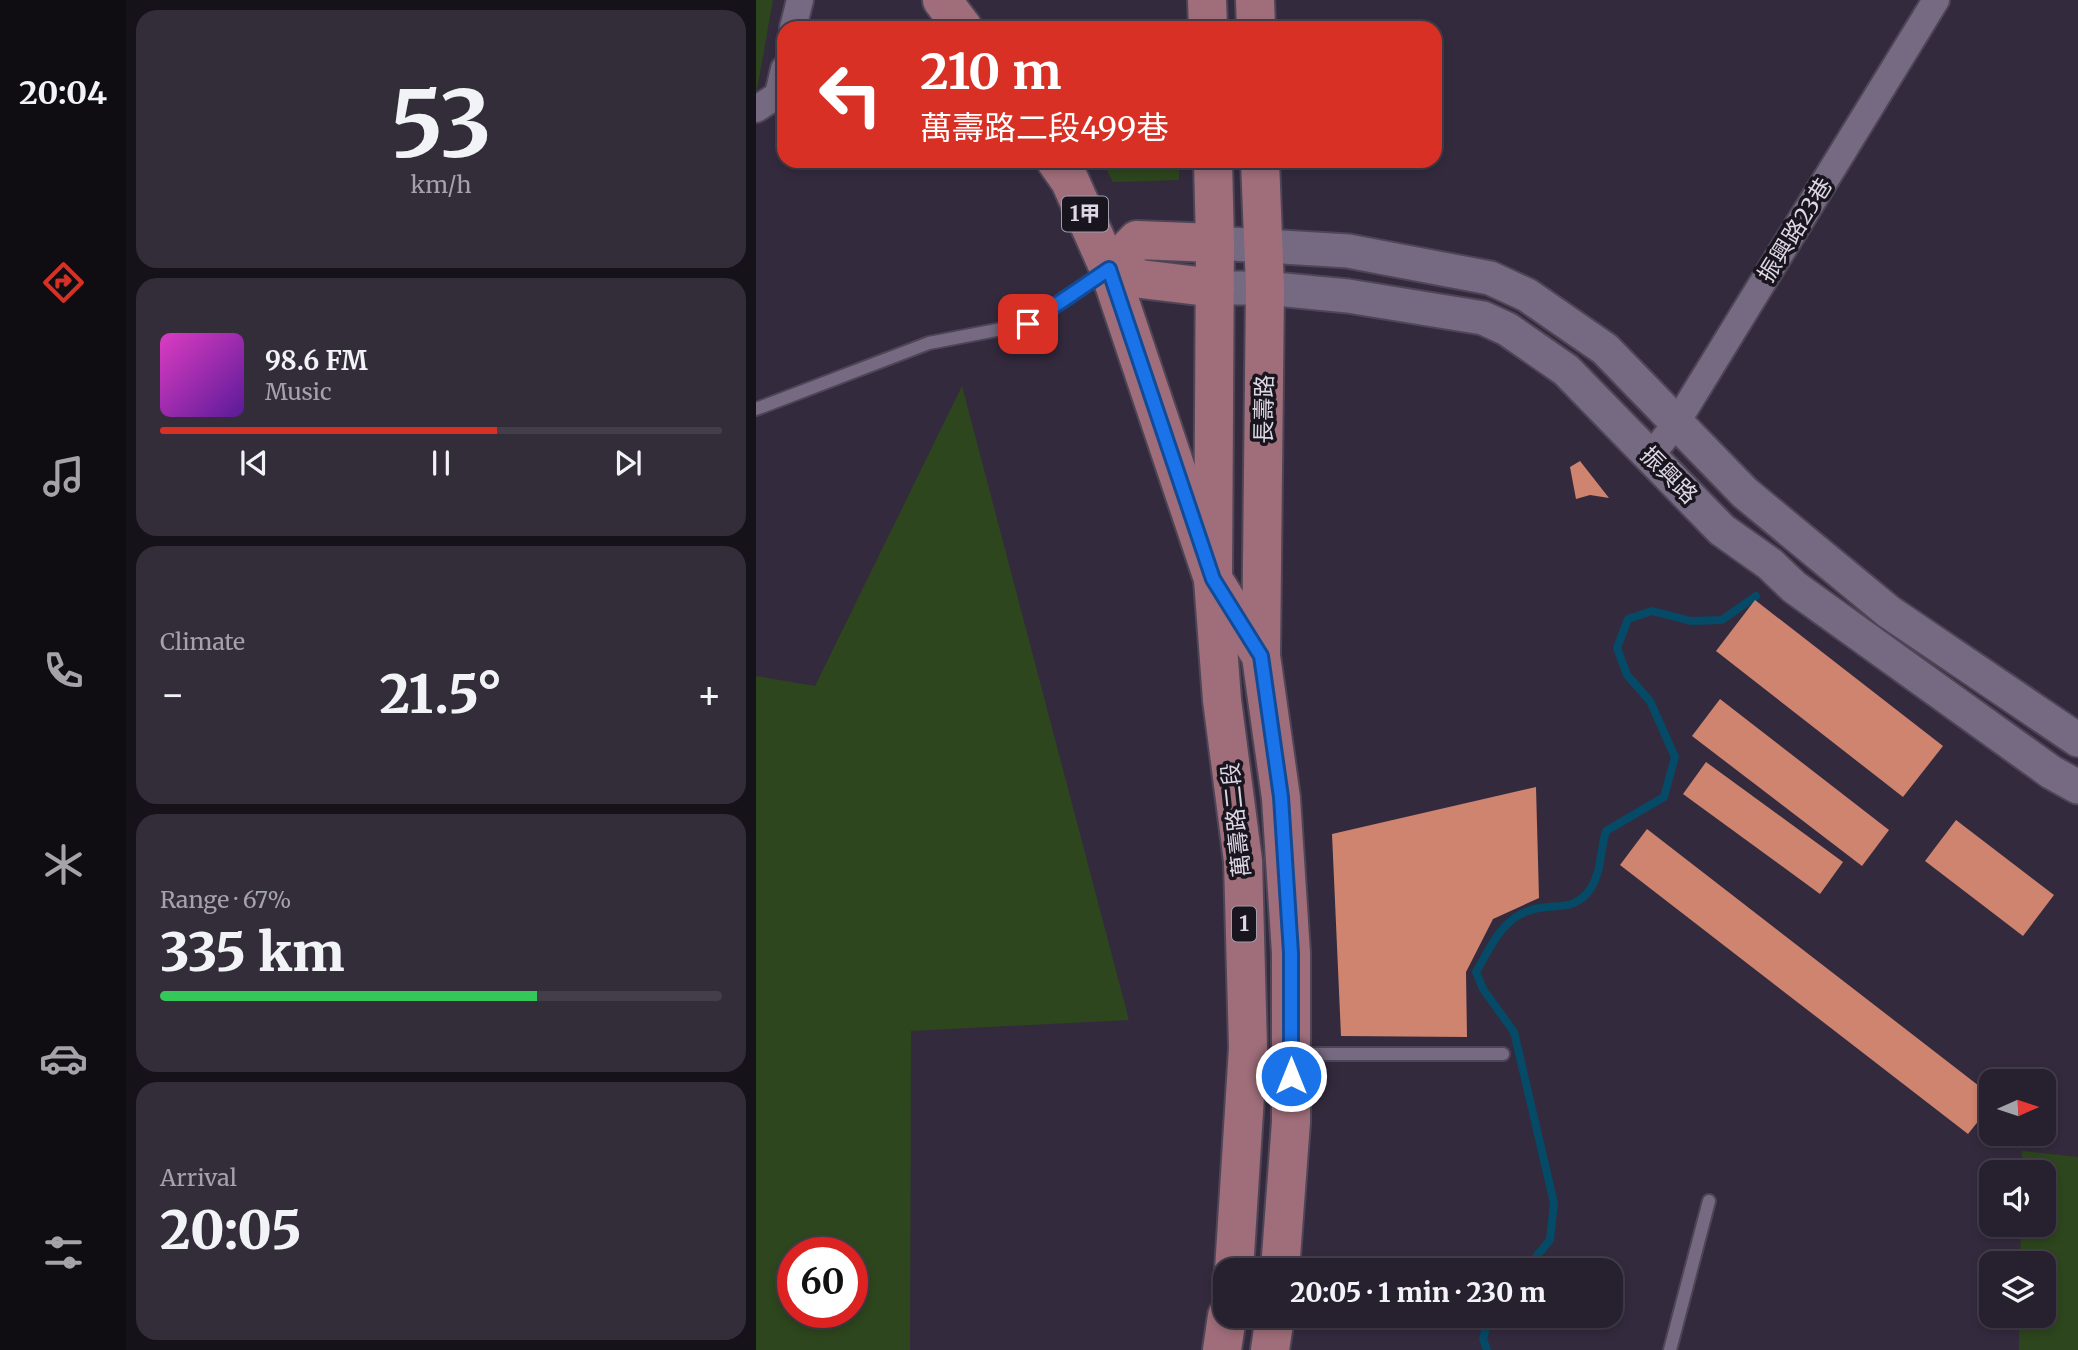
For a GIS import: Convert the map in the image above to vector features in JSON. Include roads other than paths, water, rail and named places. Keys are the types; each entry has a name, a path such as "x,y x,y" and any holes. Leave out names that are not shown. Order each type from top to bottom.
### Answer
{"main road":[{"path":"942,0 957,21"},
{"path":"1255,0 1256,21"},
{"name":"萬壽路二段","path":"1061,168 1070,181 1109,269 1213,579 1261,656 1281,797 1291,953 1291,1122 1281,1258"},
{"name":"1","path":"1213,168 1213,579"},
{"name":"長壽路","path":"1260,168 1265,288 1261,656"},
{"path":"1215,243 1137,240 1109,269 1141,279 1215,288"},
{"name":"萬壽路二段","path":"1213,579 1222,700 1242,861 1248,1048 1235,1258"},
{"path":"1222,1350 1225,1328"},
{"path":"1270,1350 1273,1328"}],"street":[{"path":"795,21 800,0"},
{"name":"振興路23巷","path":"1650,457 1676,422 1936,0"},
{"path":"756,109 777,96"},
{"name":"振興路","path":"1215,243 1263,243 1348,250 1490,278 1527,295 1605,349 1745,493 1889,612 2078,740"},
{"name":"振興路","path":"1215,288 1265,288 1348,296 1483,318 1507,329 1566,370 1722,530 1770,564 1794,587 2040,765 2078,787"}],"lane":[{"path":"756,409 929,342 1028,324 1109,269"},
{"path":"1291,1054 1503,1054"},
{"path":"1670,1350 1709,1201"}],"waterway":[{"path":"1535,1258 1550,1240 1554,1203 1514,1032 1483,989 1476,972 1510,921 1537,908 1570,905 1584,896 1597,874 1606,831 1664,797 1675,757 1650,701 1627,675 1617,648 1628,619 1652,611 1691,621 1722,620 1756,596"},
{"path":"1486,1328 1483,1339 1487,1350"}]}
